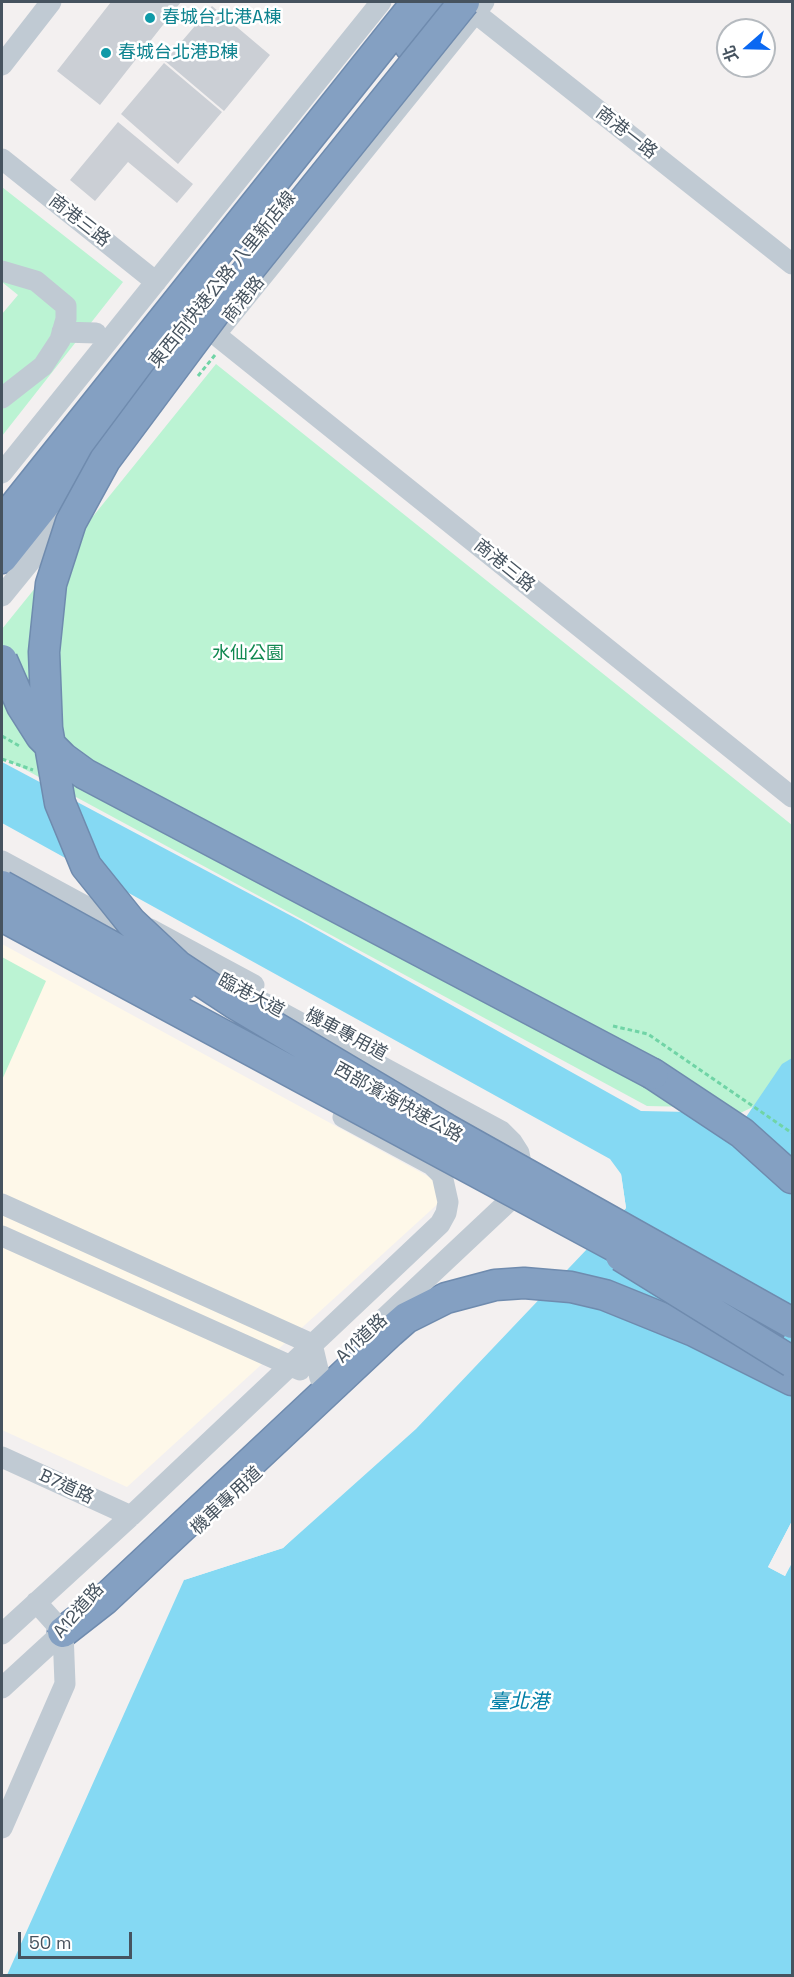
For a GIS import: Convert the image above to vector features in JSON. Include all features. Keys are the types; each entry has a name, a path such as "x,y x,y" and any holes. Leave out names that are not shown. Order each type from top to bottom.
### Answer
{"highway":[{"path":"2,491 29,462 399,2"},
{"name":"東西向快速公路 八里新店線","path":"2,558 371,59 417,2"},
{"name":"東西向快速公路 八里新店線","path":"2,522 285,175 445,2"},
{"path":"2,573 18,558 222,303 471,4"},
{"path":"2,516 16,491 142,334 285,175"},
{"path":"222,303 105,460 71,522 51,584 44,652 46,728 60,803 86,866 131,922 178,966 234,1003 446,1129"},
{"path":"2,660 22,706 40,736 63,758 85,774 653,1074 742,1133 792,1178"},
{"name":"西部濱海快速公路","path":"2,886 446,1129 792,1323"},
{"path":"2,894 632,1239 699,1272 792,1311"},
{"path":"2,909 429,1142 548,1210 792,1362"},
{"name":"西部濱海快速公路","path":"2,916 792,1344"},
{"path":"63,1632 104,1600 390,1332 444,1291 495,1284 524,1283 594,1293 672,1322 792,1380"}],"street":[{"path":"2,65 51,2"},
{"path":"2,472 381,2"},
{"name":"商港一路","path":"471,4 792,264"},
{"name":"商港路","path":"2,596 216,334 471,4"},
{"name":"商港三路","path":"2,159 156,282"},
{"path":"2,271 36,281 66,306 62,332 43,366 2,398"},
{"path":"62,332 96,333"},
{"name":"商港三路","path":"216,334 792,797"},
{"name":"機車專用道","path":"2,849 507,1121 519,1133 529,1147 533,1161 534,1174 531,1190 520,1206 444,1291"},
{"name":"臨港大道","path":"2,861 501,1131"},
{"path":"2,931 350,1121"},
{"path":"317,1102 336,1095 350,1068 345,1047"},
{"path":"350,1121 347,1100 360,1073 377,1064"},
{"name":"A11道路","path":"131,1516 440,1224 446,1213 447,1189 442,1175 432,1165 350,1121"},
{"name":"A11道路","path":"156,1533 514,1195 521,1183 522,1168 512,1142 501,1131"},
{"path":"2,1204 312,1344 320,1378"},
{"path":"2,1236 320,1378"},
{"name":"機車專用道","path":"63,1632 106,1608 170,1555 376,1363 405,1330"},
{"name":"B7道路","path":"2,1457 131,1516"},
{"name":"A12道路","path":"2,1634 131,1516"},
{"name":"A12道路","path":"2,1688 63,1632 88,1596 156,1533"},
{"path":"2,1828 65,1684 63,1632 36,1602"}],"path":[{"path":"728,1086 792,1132"}],"shaded area":[{"path":"2,944 453,1190 127,1487 2,1430"}],"green space":[{"path":"2,187 123,282 2,436 2,314 18,295 2,282"},
{"name":"水仙公園","path":"216,364 792,825 792,1065 761,1103 726,1120 694,1107 647,1106 2,757 2,629"},
{"path":"2,957 46,981 2,1080"}],"water":[{"name":"臺北港","path":"2,762 301,921 641,1111 690,1112 744,1120 782,1064 792,1058 792,1521 768,1567 785,1576 792,1563 792,1975 7,1975 184,1580 283,1548 416,1429 626,1208 621,1174 610,1159 2,823"}],"pier":[{"path":"621,1174 626,1208 553,1280 623,1207 619,1176"},
{"path":"326,1505 283,1548 184,1580 189,1575 282,1545"},
{"path":"792,1521 792,1528 772,1566 784,1572 792,1560 785,1576 768,1567"}],"building":[{"name":"春城台北港B棟","path":"111,2 181,2 100,105 57,71"},
{"path":"212,6 270,55 224,111 165,61"},
{"path":"164,63 222,112 178,164 121,114"},
{"path":"118,122 193,184 177,203 128,162 95,201 70,180"}],"place":[{"name":"春城台北港A棟","path":"150,18"},
{"name":"春城台北港B棟","path":"106,53"}]}
